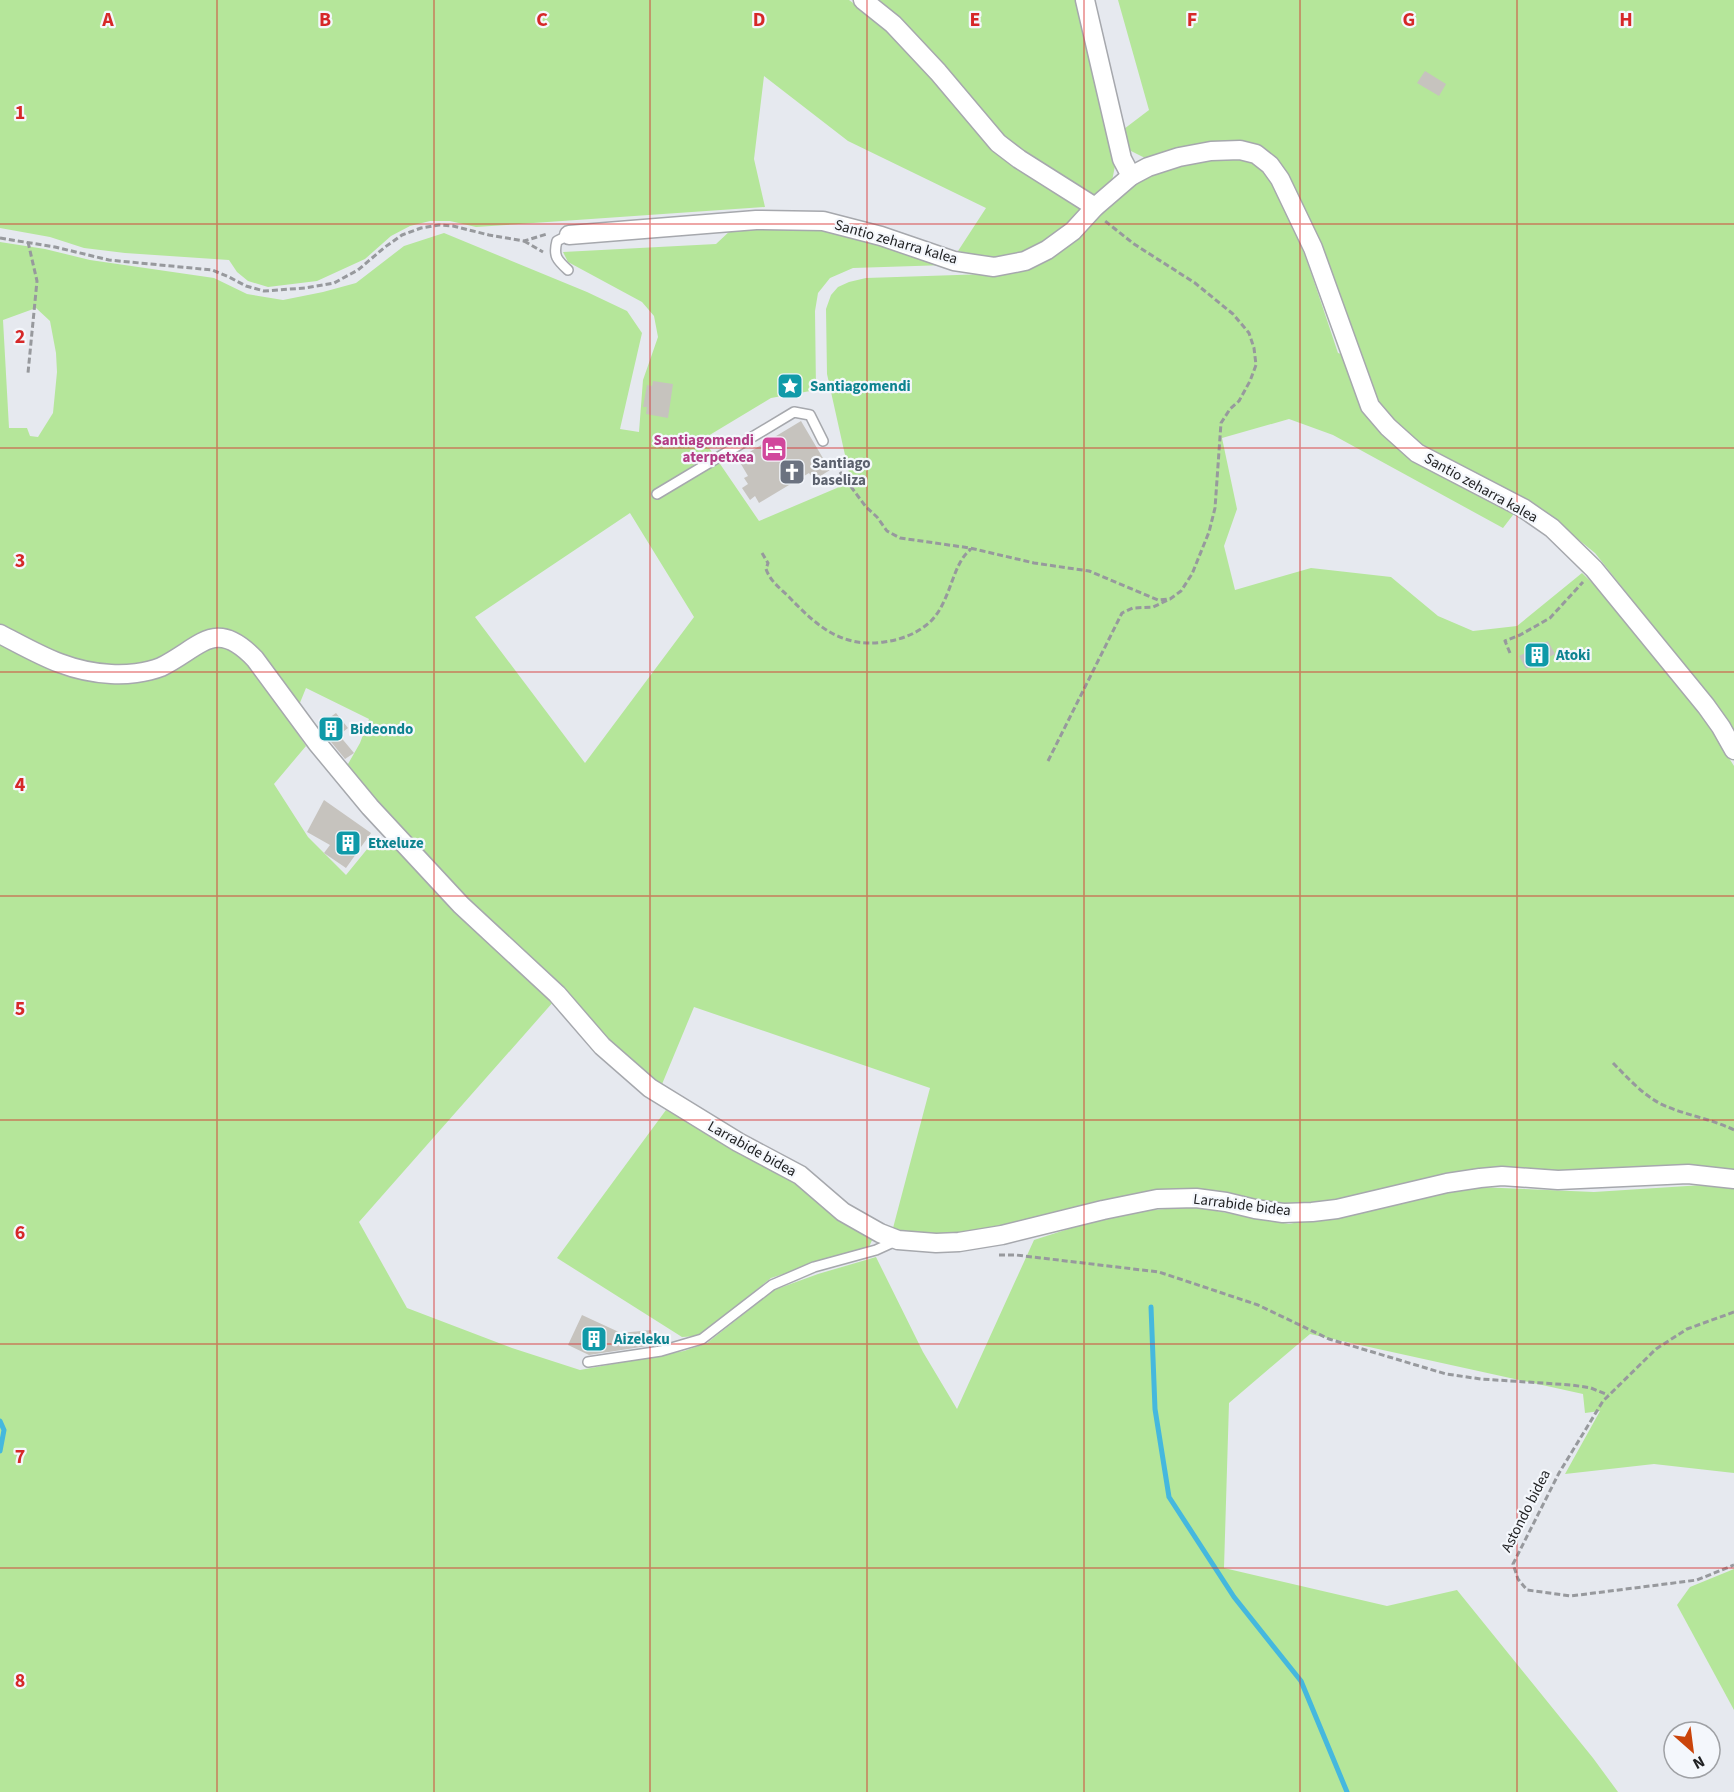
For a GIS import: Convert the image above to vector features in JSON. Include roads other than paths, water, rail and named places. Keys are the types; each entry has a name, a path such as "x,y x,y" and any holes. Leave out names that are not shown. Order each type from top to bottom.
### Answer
{"street":[{"path":"863,0 893,24 938,72 998,143 1095,207"},
{"path":"1085,0 1122,159 1131,176"},
{"name":"Santio zeharra kalea","path":"569,235 756,220 823,221 881,236 954,261 994,267 1025,261 1047,250 1072,231 1095,207 1131,176 1148,167 1179,157 1211,151 1240,150 1256,154 1270,165 1280,179 1313,248 1370,406 1388,427 1417,453 1523,508 1552,528 1594,569 1706,706 1734,750"},
{"name":"Larrabide bidea","path":"0,634 53,662 85,671 112,674 158,668 208,639 225,638 244,647 317,743 370,807 461,904 557,994 602,1046 650,1088 674,1104 800,1175 843,1212 880,1233 898,1240 959,1242 1002,1235 1157,1199 1196,1198 1283,1213 1312,1212 1337,1209 1447,1184 1502,1176 1558,1180 1688,1174 1734,1179"}],"lane":[{"path":"568,270 559,261 555,250 557,241 569,235"},
{"path":"657,494 794,412 810,415 823,441"},
{"path":"588,1362 661,1352 702,1339 772,1285 814,1267 876,1250 898,1240"}],"waterway":[{"path":"1151,1307 1155,1409 1169,1497 1234,1597 1301,1681 1347,1792"},
{"path":"0,1421 4,1430 0,1451"}],"place":[{"name":"Santiagomendi","path":"790,386"},
{"name":"Santiagomendi aterpetxea","path":"774,449"},
{"name":"Santiago baseliza","path":"792,472"},
{"name":"Atoki","path":"1537,655"},
{"name":"Bideondo","path":"331,729"},
{"name":"Etxeluze","path":"348,843"},
{"name":"Aizeleku","path":"594,1339"}]}
